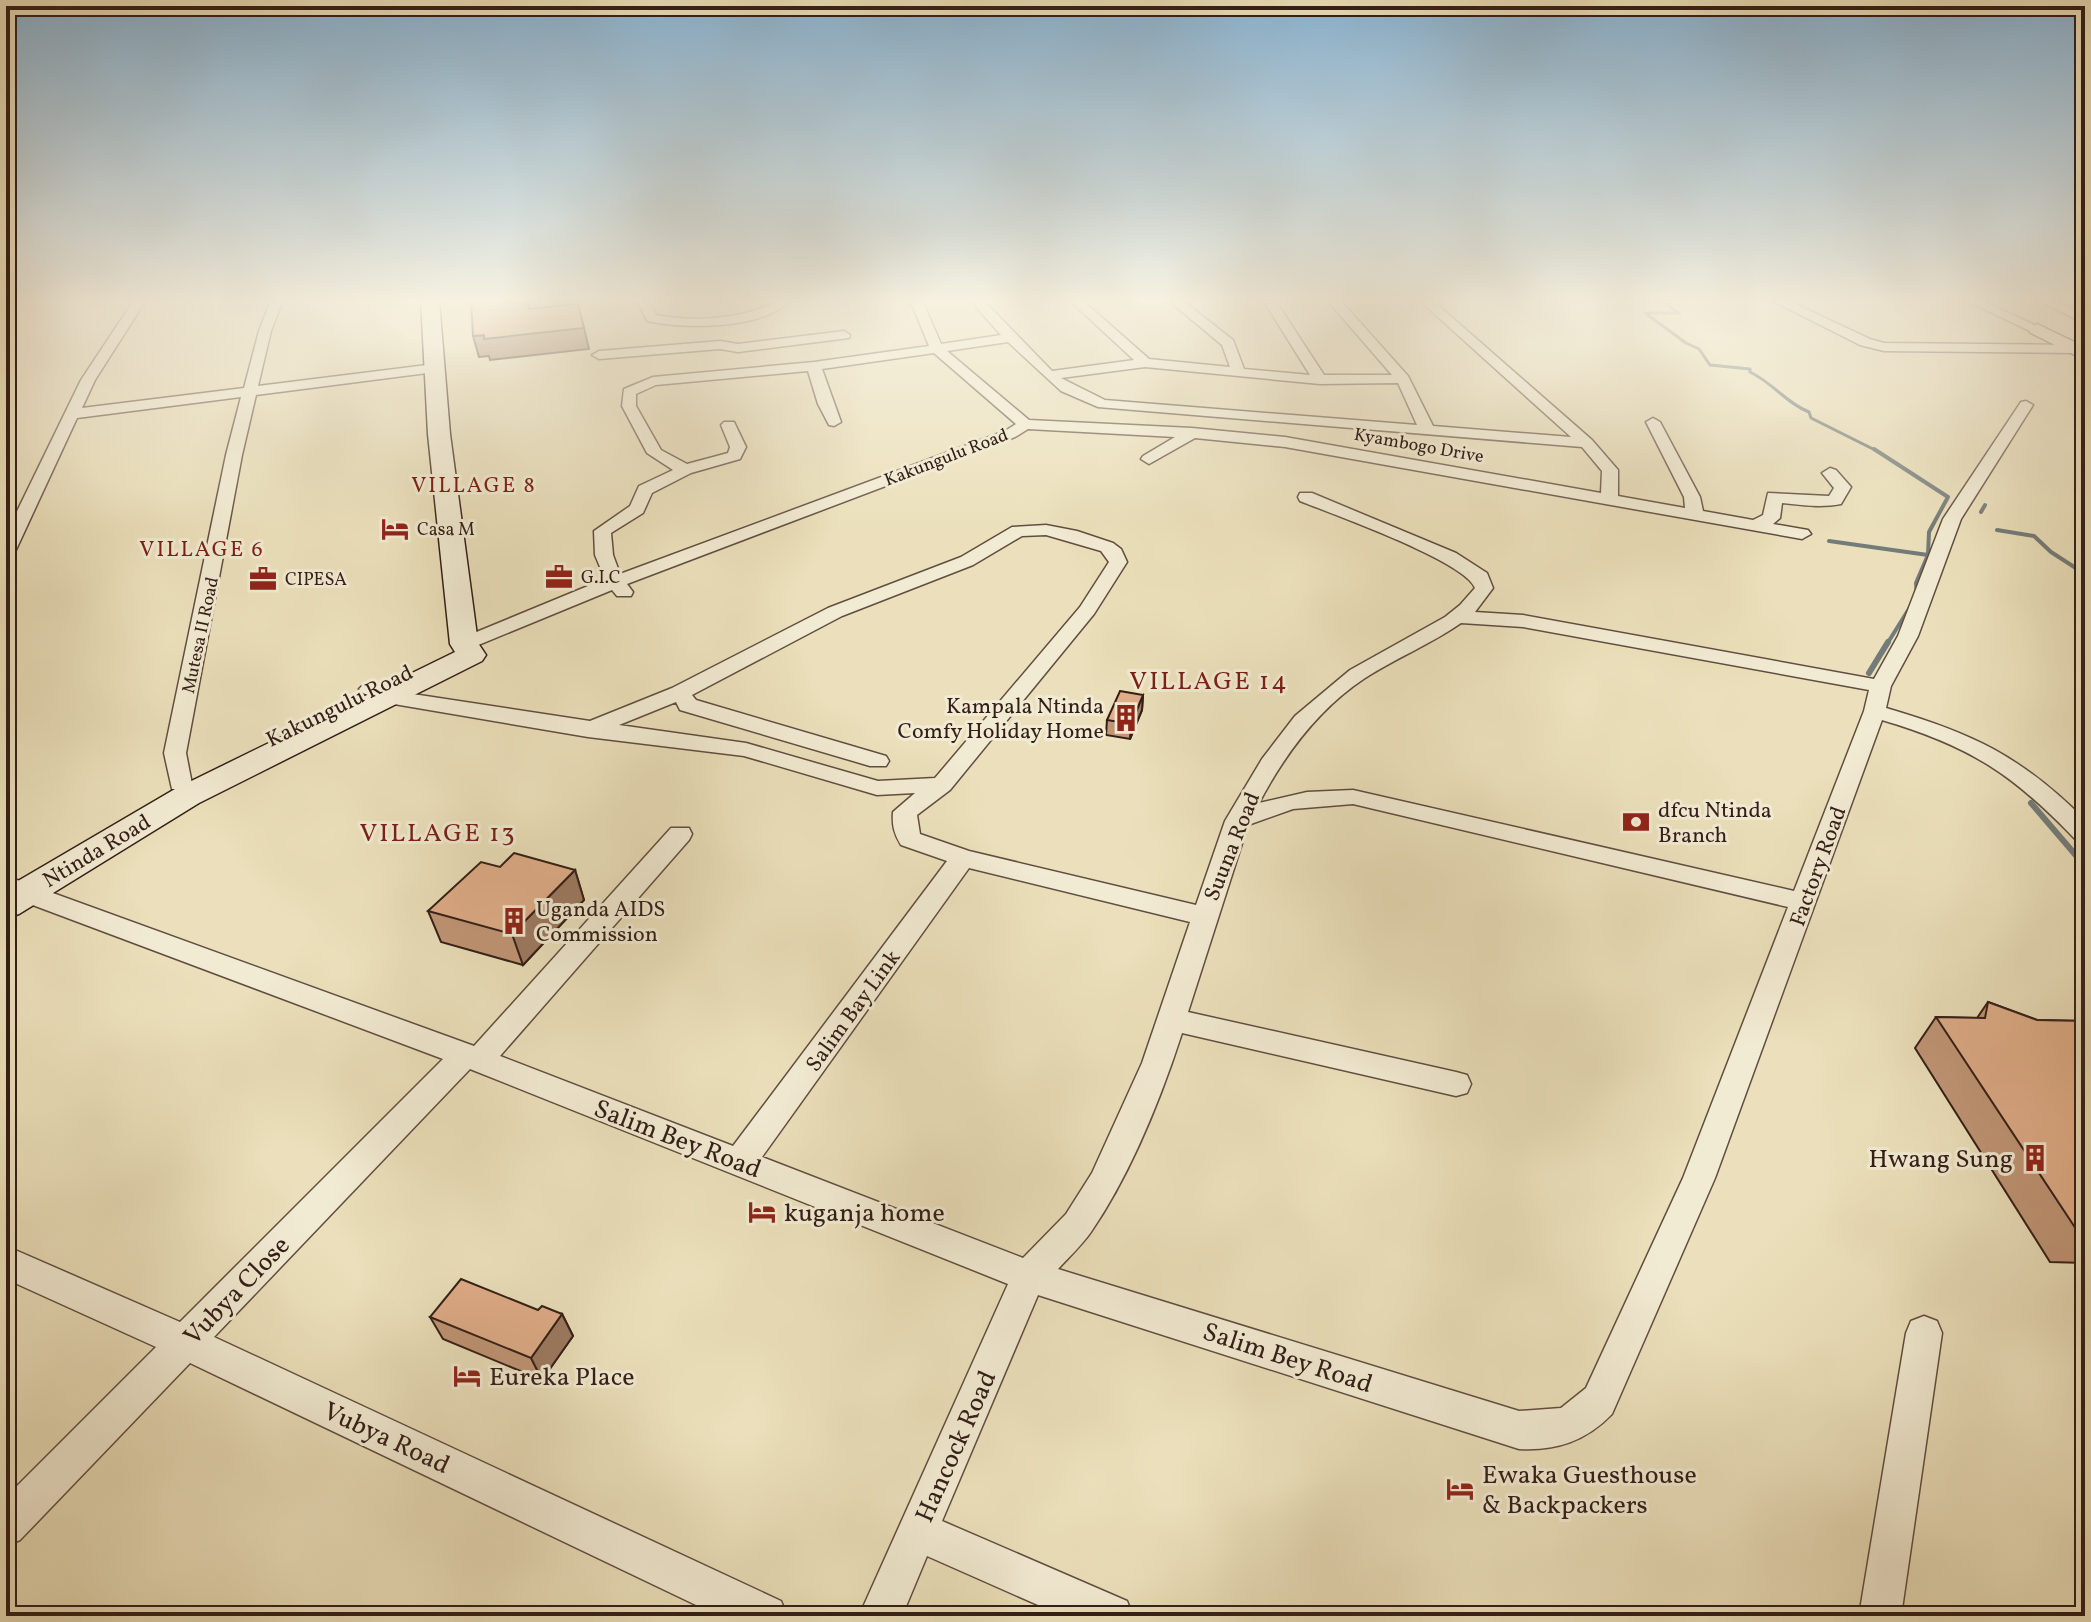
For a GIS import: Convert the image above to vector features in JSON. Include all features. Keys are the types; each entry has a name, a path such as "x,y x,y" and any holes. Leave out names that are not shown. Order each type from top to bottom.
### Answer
{"main road":[{"path":"435,376 439,434 468,650"},
{"name":"Kakungulu Road","path":"183,790 468,650"},
{"name":"Ntinda Road","path":"11,892 183,790"}],"street":[{"path":"6,552 91,376"},
{"name":"Mutesa II Road","path":"183,790 175,753 253,376"},
{"path":"72,414 377,376"},
{"path":"685,470 655,453 629,406 629,392 653,381 710,376"},
{"path":"817,376 834,422"},
{"path":"968,376 1025,424"},
{"path":"1050,376 1074,394 1103,404 1587,443"},
{"path":"1270,376 1320,380 1403,379"},
{"path":"1317,376 1320,380"},
{"path":"1400,376 1427,429"},
{"path":"1511,376 1587,443 1610,470 1609,501"},
{"name":"Factory Road","path":"1566,1428 1599,1401 1632,1332 1699,1178 1878,698 1908,636 1952,519 2026,405"},
{"path":"1653,422 1692,497 1695,515"},
{"name":"Kyambogo Drive","path":"1025,424 1192,433 1318,447 1802,534"},
{"name":"Kakungulu Road","path":"468,650 821,503 985,444 1025,424"},
{"path":"620,587 601,539 603,531 637,509 645,490 685,470 734,456 738,447 729,425"},
{"path":"1149,459 1192,433"},
{"path":"1753,527 1771,518 1774,497 1825,502 1835,500 1843,487 1830,473"},
{"name":"Suuna Road","path":"1029,1276 1078,1224 1105,1181 1157,1063 1203,916 1237,821 1256,783 1307,716 1328,695 1355,675 1466,611 1484,588 1476,573 1450,557 1306,497"},
{"path":"588,730 680,693 835,612 967,561 1018,531 1046,530 1107,547 1115,553 1118,562 1087,610 942,785 905,812 904,825 910,839 963,858 1203,916"},
{"path":"1457,617 1523,621 1878,698 2012,768 2050,797 2085,834"},
{"path":"379,693 588,730 746,750 877,788 942,785"},
{"path":"680,693 688,705 878,761"},
{"path":"877,788 905,812"},
{"path":"1237,821 1265,806 1293,799 1353,797 1804,902"},
{"name":"Vubya Close","path":"6,1526 185,1342 472,1057 680,834"},
{"name":"Salim Bay Link","path":"740,1162 963,858"},
{"name":"Salim Bey Road","path":"11,892 472,1057 1029,1276 1519,1430 1542,1432 1566,1428"},
{"path":"1170,1019 1456,1084"},
{"name":"Vubya Road","path":"6,1262 185,1342 766,1616"},
{"name":"Hancock Road","path":"880,1616 1029,1276"},
{"path":"1880,1616 1924,1333"},
{"path":"917,1531 1112,1616"}],"building":[{"path":"1120,691 1143,695 1131,724 1107,720"},
{"path":"514,853 575,870 512,934 428,911 481,862 500,867"},
{"path":"1988,1002 2037,1020 2085,1021 2085,1232 2078,1232 1936,1017 1985,1018"},
{"path":"461,1279 538,1310 542,1306 562,1314 531,1358 430,1317"}],"waterway":[{"path":"1756,376 1793,404 1809,412 1811,418 1877,451"},
{"path":"1874,449 1948,497 1929,532 1928,555"},
{"path":"1981,512 1985,505"},
{"path":"1997,530 2034,536 2051,552 2085,574"},
{"path":"1829,541 1928,555"},
{"path":"1887,644 1917,596 1916,583 1928,555"},
{"path":"1869,673 1888,642"},
{"path":"2031,803 2085,866"}],"place":[{"name":"Casa M","path":"395,529"},
{"name":"G.I.C","path":"559,577"},
{"name":"CIPESA","path":"263,579"},
{"name":"Kampala Ntinda Comfy Holiday Home","path":"1126,718"},
{"name":"dfcu Ntinda Branch","path":"1636,822"},
{"name":"Uganda AIDS Commission","path":"514,921"},
{"name":"Hwang Sung","path":"2035,1158"},
{"name":"kuganja home","path":"762,1212"},
{"name":"Eureka Place","path":"467,1376"},
{"name":"Ewaka Guesthouse & Backpackers","path":"1460,1489"}],"district":[{"name":"VILLAGE 8","path":"474,484"},
{"name":"VILLAGE 6","path":"202,548"},
{"name":"VILLAGE 14","path":"1209,680"},
{"name":"VILLAGE 13","path":"438,832"}]}
